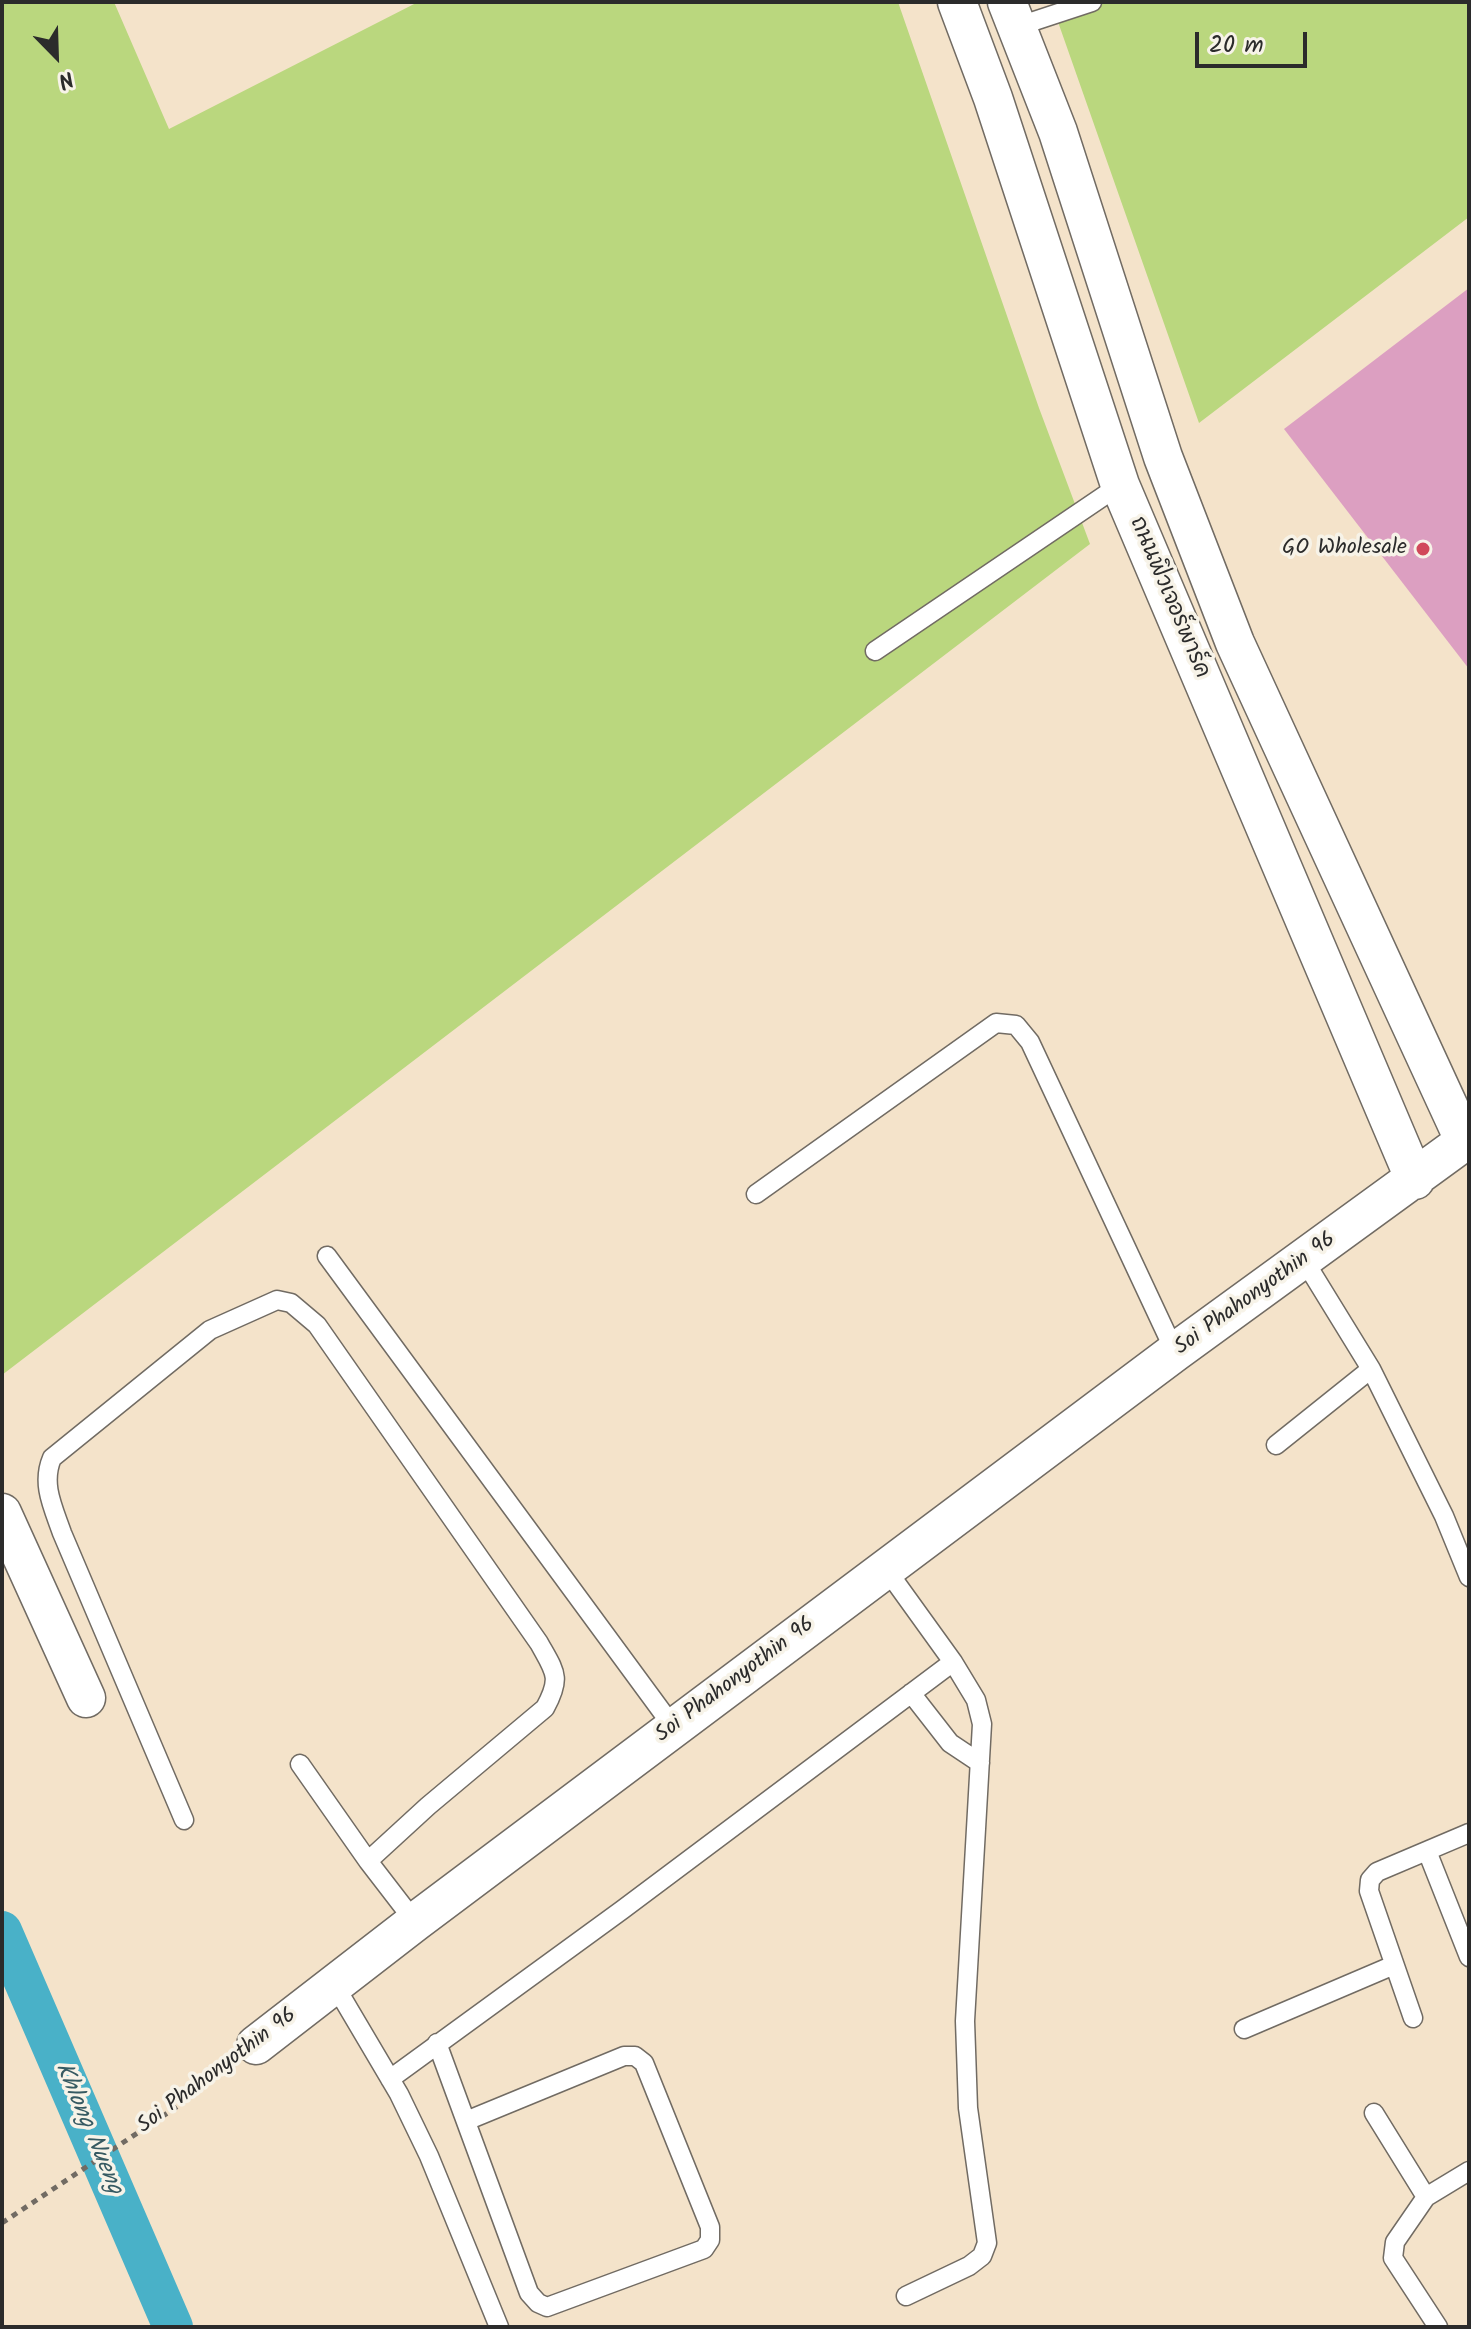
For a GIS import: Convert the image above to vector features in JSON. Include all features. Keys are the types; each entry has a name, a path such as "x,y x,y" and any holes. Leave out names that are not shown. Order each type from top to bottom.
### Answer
{"street":[{"name":"ถนนฟิวเจอร์พาร์ค","path":"957,2 998,113 1120,485 1415,1180"},
{"name":"ถนนฟิวเจอร์พาร์ค","path":"1012,14 1058,132 1163,457 1235,643 1467,1140"},
{"name":"Soi Phahonyothin 96","path":"256,2045 415,1922 1175,1352 1467,1140"},
{"path":"2,1513 86,1698"}],"lane":[{"path":"1012,14 1092,2"},
{"path":"875,651 1120,485"},
{"path":"756,1194 996,1023 1016,1025 1030,1042 1175,1352"},
{"path":"327,1256 674,1728"},
{"path":"1304,1260 1371,1369 1444,1516 1469,1577"},
{"path":"184,1820 62,1533 48,1494 45,1473 52,1458 210,1330 277,1300 291,1303 317,1325 530,1630 553,1669 556,1687 545,1708 368,1861"},
{"path":"1276,1445 1371,1369"},
{"path":"886,1569 953,1662 976,1700 982,1724 965,2021 968,2108 987,2243 982,2256 969,2266 906,2296"},
{"path":"390,2079 953,1662"},
{"path":"911,1693 950,1743 980,1763"},
{"path":"300,1764 415,1922"},
{"path":"1413,2018 1369,1891 1370,1880 1377,1872 1469,1833"},
{"path":"1427,1851 1469,1957"},
{"path":"1244,2029 1394,1965"},
{"path":"334,1984 390,2079 429,2156 499,2327"},
{"path":"437,2043 529,2293 538,2303 547,2307 704,2249 710,2240 710,2227 644,2063 635,2056 624,2056 466,2121"},
{"path":"1374,2113 1426,2197"},
{"path":"1438,2327 1393,2258 1395,2242 1426,2197 1469,2171"}],"path":[{"name":"Soi Phahonyothin 96","path":"2,2223 178,2106 256,2045"}],"green space":[{"path":"2,2 114,2 169,129 418,2 898,2 1039,408 1090,544 2,1375"},
{"path":"1051,2 1469,2 1469,217 1199,423"}],"building":[{"name":"GO Wholesale","path":"1469,288 1469,669 1284,429"}],"waterway":[{"name":"Khlong Nueng","path":"2,1931 173,2327"}],"place":[{"name":"GO Wholesale","path":"1423,549"}]}
